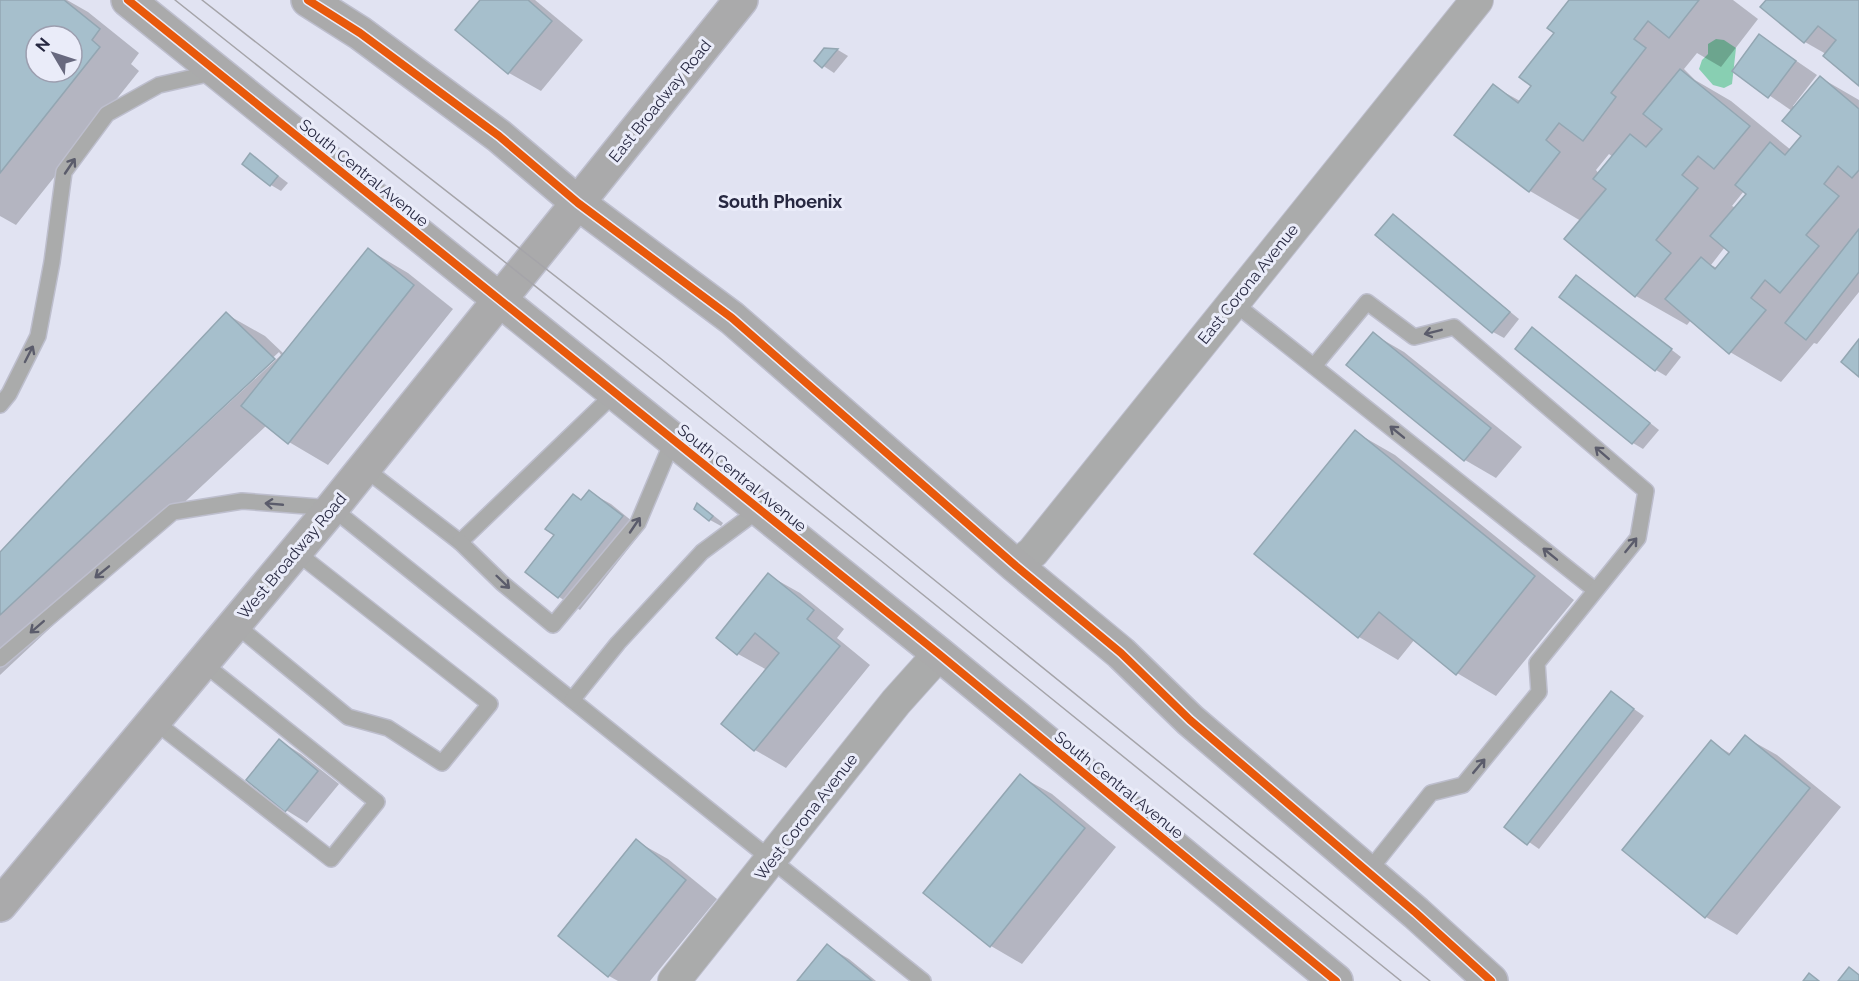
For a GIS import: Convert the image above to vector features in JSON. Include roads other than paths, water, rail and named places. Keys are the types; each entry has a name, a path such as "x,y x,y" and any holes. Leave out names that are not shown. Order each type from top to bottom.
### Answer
{"main road":[{"name":"South Central Avenue","path":"128,0 219,71 939,654 1336,981"},
{"path":"308,0 360,33 499,136 578,202 732,318 1016,566 1121,654 1190,720 1491,981"},
{"name":"East Broadway Road","path":"578,202 741,0"},
{"name":"West Broadway Road","path":"0,905 296,552 578,202"}],"street":[{"name":"East Corona Avenue","path":"1016,566 1033,552 1477,0"},
{"name":"West Corona Avenue","path":"674,981 772,861 896,702 939,654"}],"lane":[{"path":"0,405 9,394 38,336 52,262 64,172 107,114 159,85 219,71"},
{"path":"1314,366 1367,302 1414,337 1454,327 1646,491 1638,538 1537,663 1539,692 1463,785 1431,794 1368,872"},
{"path":"1234,303 1595,590"},
{"path":"460,542 615,393"},
{"path":"364,468 460,542 502,583 553,625 638,523 673,440"},
{"path":"0,659 173,512 242,501 332,508 923,981"},
{"path":"572,700 618,643 702,552 760,509"},
{"path":"236,624 348,717 388,728 442,764 489,704 296,552"},
{"path":"154,721 331,859 377,802 203,663"}],"tram line":[{"path":"175,0 880,560 1401,981"},
{"path":"202,0 660,358 1430,981"}],"district":[{"name":"South Phoenix","path":"780,201"}]}
